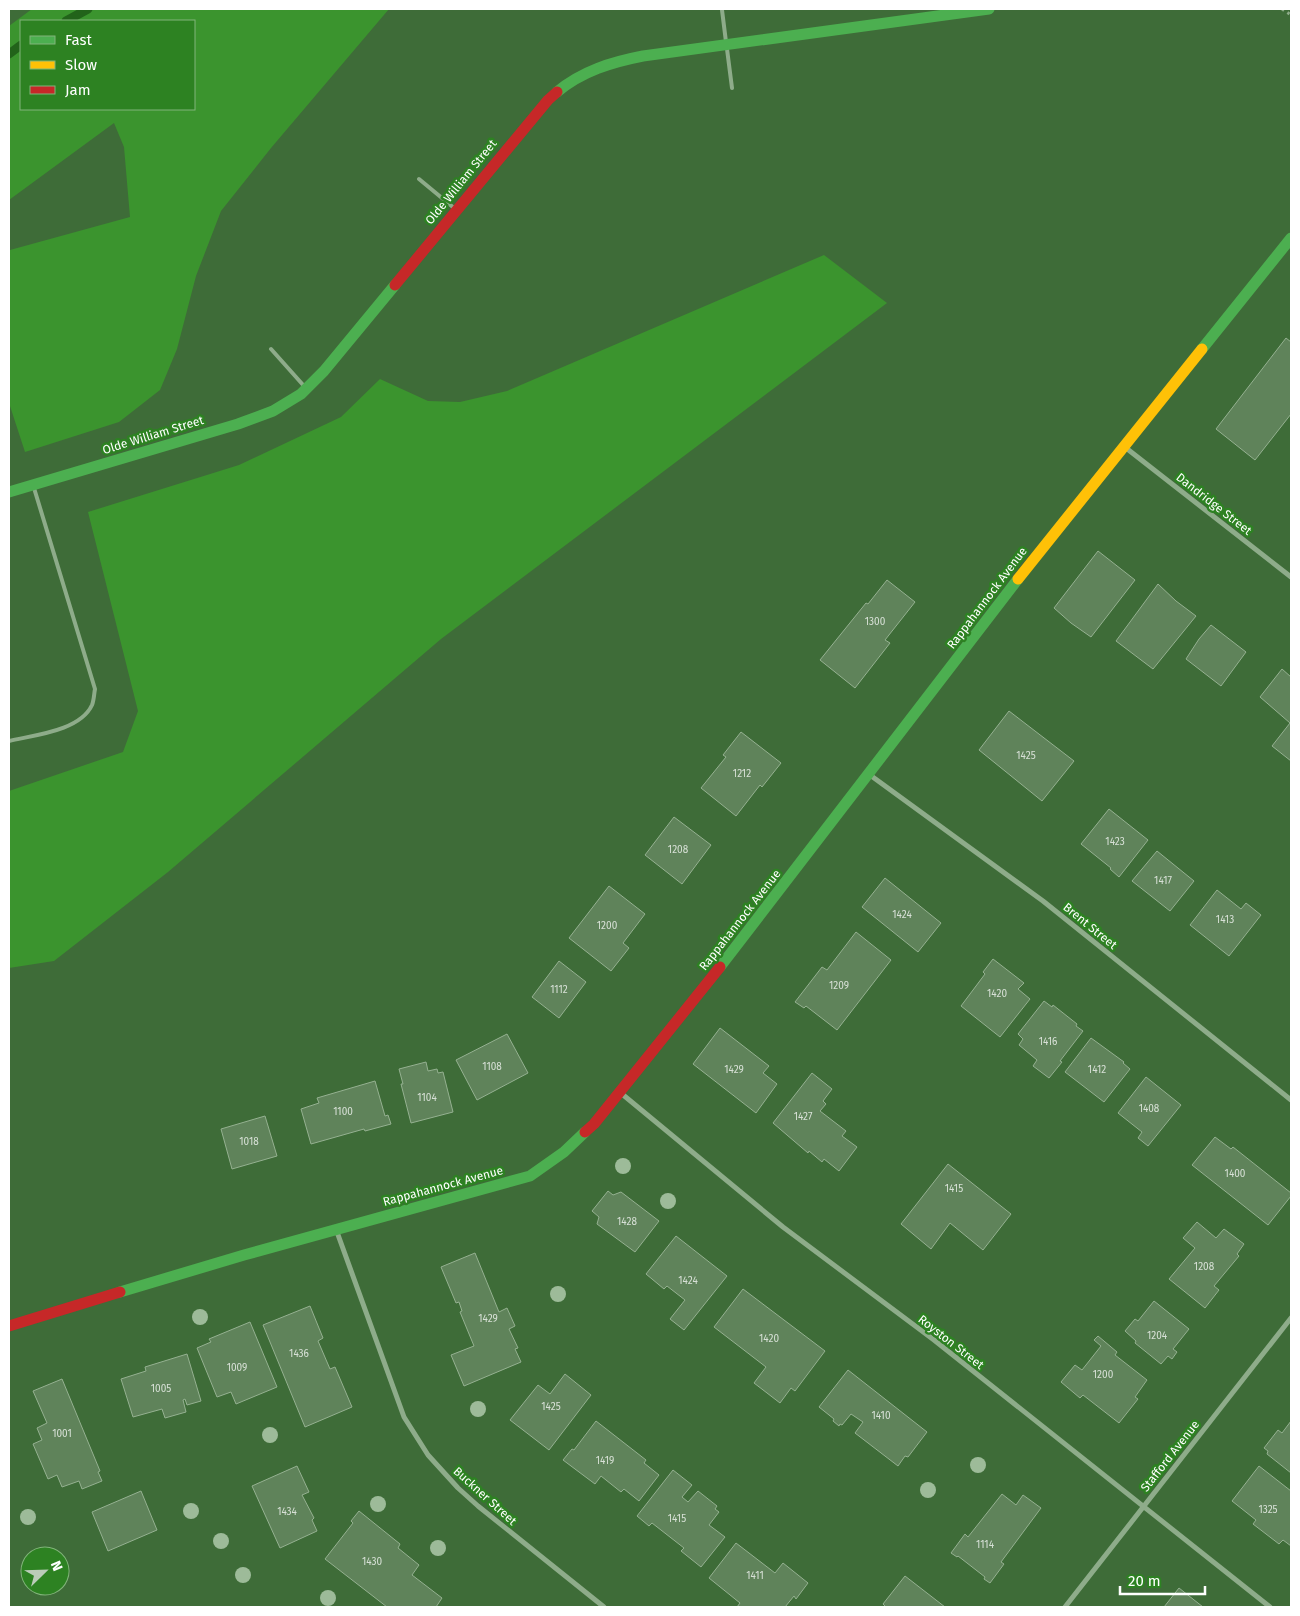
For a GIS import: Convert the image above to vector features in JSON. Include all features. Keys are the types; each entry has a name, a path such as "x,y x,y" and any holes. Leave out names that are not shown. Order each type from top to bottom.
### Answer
{"street":[{"name":"Olde William Street","path":"9,492 132,457 264,414 294,399 306,389 340,352 548,100 576,77 616,61 969,10 989,9"},
{"name":"Rappahannock Avenue","path":"9,1326 244,1255 530,1176 564,1152 594,1124 739,944 1037,554 1291,238"},
{"name":"Dandridge Street","path":"1124,446 1291,577"},
{"name":"Brent Street","path":"870,774 1043,901 1291,1100"},
{"name":"Royston Street","path":"619,1092 783,1227 934,1340 1143,1508 1270,1607"},
{"name":"Buckner Street","path":"336,1230 404,1417 428,1455 458,1488 478,1506 604,1607"},
{"name":"Stafford Avenue","path":"1065,1607 1291,1318"}],"lane":[{"path":"722,10 732,88"},
{"path":"420,178 456,210"},
{"path":"271,349 306,389"},
{"path":"9,741 66,727 80,720 92,705 95,689 34,486"}],"path":[{"path":"1282,9 1291,15"}],"green space":[{"path":"32,9 389,9 271,148 221,211 196,276 177,349 160,390 119,422 25,452 9,403 10,250 130,217 124,147 114,123 9,200 9,26"},
{"path":"824,255 887,303 441,639 168,872 54,961 9,968 9,791 123,752 138,711 88,512 239,465 341,417 380,379 428,401 460,402 507,391"}],"building":[{"path":"1286,338 1291,342 1291,414 1255,460 1216,429"},
{"path":"1098,551 1135,580 1091,637 1054,608"},
{"path":"887,580 915,602 885,640 890,643 855,688 820,660"},
{"path":"1158,584 1196,616 1153,669 1116,641"},
{"path":"1211,625 1246,652 1221,686 1186,659"},
{"path":"1282,669 1291,677 1291,761 1272,746 1290,723 1260,697"},
{"path":"1009,711 1074,761 1042,801 979,750"},
{"path":"741,732 781,763 762,787 760,785 736,816 701,788 726,757 723,755"},
{"path":"1109,809 1148,840 1119,877 1111,868 1081,844"},
{"path":"674,817 711,845 682,884 645,855"},
{"path":"1157,851 1194,881 1170,911 1132,881"},
{"path":"885,878 941,923 918,952 862,907"},
{"path":"609,886 645,914 623,943 629,948 611,971 569,938"},
{"path":"1217,890 1241,909 1246,903 1261,915 1229,956 1190,925"},
{"path":"856,932 891,960 837,1030 806,1006 804,1008 795,1002 822,967 827,970"},
{"path":"993,959 1024,983 1018,989 1030,999 1000,1037 961,1006 985,974 983,972"},
{"path":"559,961 586,982 559,1018 532,997"},
{"path":"1044,1001 1052,1007 1053,1005 1083,1031 1049,1078 1033,1066 1037,1060 1019,1045 1023,1039 1018,1034"},
{"path":"720,1028 769,1066 763,1073 777,1084 756,1113 693,1064"},
{"path":"507,1034 528,1073 477,1100 456,1060"},
{"path":"1091,1038 1124,1062 1130,1069 1104,1102 1065,1072"},
{"path":"426,1062 428,1071 437,1069 438,1073 443,1072 453,1112 411,1123 399,1069"},
{"path":"812,1073 832,1089 823,1101 826,1104 820,1111 846,1131 842,1136 857,1147 839,1171 824,1159 822,1162 809,1151 808,1153 773,1123"},
{"path":"1146,1077 1181,1105 1148,1146 1138,1138 1142,1132 1118,1113"},
{"path":"375,1081 385,1116 388,1115 391,1124 365,1131 364,1129 311,1144 301,1109 319,1103 317,1098"},
{"path":"265,1116 277,1156 232,1169 221,1129"},
{"path":"1215,1137 1231,1149 1233,1147 1291,1193 1291,1196 1268,1225 1192,1165"},
{"path":"948,1164 1011,1214 983,1250 950,1223 931,1249 901,1224"},
{"path":"608,1191 613,1195 621,1192 659,1221 635,1252 597,1224 599,1217 592,1211"},
{"path":"1197,1222 1216,1238 1224,1229 1244,1244 1237,1254 1239,1256 1214,1286 1219,1290 1205,1308 1169,1279 1195,1248 1183,1238"},
{"path":"676,1236 727,1276 684,1330 670,1319 685,1300 667,1286 664,1289 646,1274"},
{"path":"475,1253 499,1312 507,1308 515,1326 509,1329 518,1348 515,1349 521,1362 464,1386 451,1355 474,1346 460,1312 462,1311 459,1302 456,1303 441,1267"},
{"path":"743,1289 825,1351 795,1391 791,1388 780,1403 754,1383 766,1367 714,1327"},
{"path":"1154,1301 1189,1329 1173,1349 1177,1352 1172,1359 1168,1356 1161,1364 1135,1343 1136,1341 1125,1331 1135,1319 1138,1321"},
{"path":"310,1306 323,1338 318,1341 330,1369 335,1367 352,1407 305,1427 263,1325"},
{"path":"250,1322 277,1387 236,1404 231,1392 217,1397 197,1348 211,1342 209,1339"},
{"path":"1098,1336 1117,1352 1115,1355 1147,1380 1135,1397 1138,1399 1119,1423 1083,1395 1080,1398 1061,1382 1075,1365 1082,1370 1101,1346 1094,1340"},
{"path":"187,1354 201,1401 187,1405 185,1399 183,1400 186,1412 165,1418 162,1409 133,1417 121,1379 146,1371 145,1367"},
{"path":"848,1370 927,1432 908,1457 905,1456 898,1466 855,1433 863,1422 851,1414 839,1426 833,1421 834,1419 819,1407"},
{"path":"565,1374 591,1395 549,1450 510,1420 538,1385 550,1394"},
{"path":"62,1379 100,1471 98,1472 102,1481 82,1489 79,1481 62,1487 57,1475 48,1479 33,1444 42,1440 37,1428 47,1423 33,1391"},
{"path":"596,1421 646,1460 644,1463 659,1475 639,1501 624,1489 621,1492 601,1476 595,1484 563,1460 572,1449 574,1450"},
{"path":"1291,1421 1291,1473 1267,1454 1268,1451 1264,1448 1278,1430 1282,1433"},
{"path":"297,1466 309,1492 302,1495 314,1518 312,1520 317,1531 280,1548 252,1486"},
{"path":"1259,1466 1291,1491 1291,1546 1283,1540 1279,1544 1253,1524 1256,1520 1232,1501"},
{"path":"673,1470 692,1485 682,1497 688,1502 698,1491 717,1506 715,1509 719,1512 709,1525 725,1537 701,1567 681,1551 684,1548 652,1523 649,1526 637,1516"},
{"path":"141,1491 157,1530 108,1551 92,1512"},
{"path":"1002,1494 1016,1505 1023,1495 1041,1508 1001,1562 1004,1564 990,1583 958,1556 951,1553 965,1534 968,1537"},
{"path":"359,1511 400,1544 398,1548 419,1565 412,1575 442,1598 436,1607 387,1607 325,1559 353,1523 351,1521"},
{"path":"736,1543 775,1573 783,1563 808,1583 796,1599 794,1596 785,1607 737,1607 740,1603 709,1578"},
{"path":"905,1576 945,1607 886,1607 883,1604"},
{"path":"1179,1588 1203,1607 1164,1607"}],"waterway":[{"path":"68,20 88,9"},
{"path":"9,54 20,46"}],"traffic: fast":[{"path":"557,92 577,78 598,68 643,56 989,9"},
{"path":"1202,349 1291,238"},
{"path":"9,492 238,424 273,411 301,394 324,371 395,285"},
{"path":"720,967 1018,579"},
{"path":"120,1292 244,1255 530,1176 564,1152 585,1132"}],"traffic: slow":[{"path":"1018,579 1202,349"}],"traffic: jam":[{"path":"395,285 548,100 557,92"},
{"path":"585,1132 594,1124 720,967"},
{"path":"9,1326 120,1292"}]}
